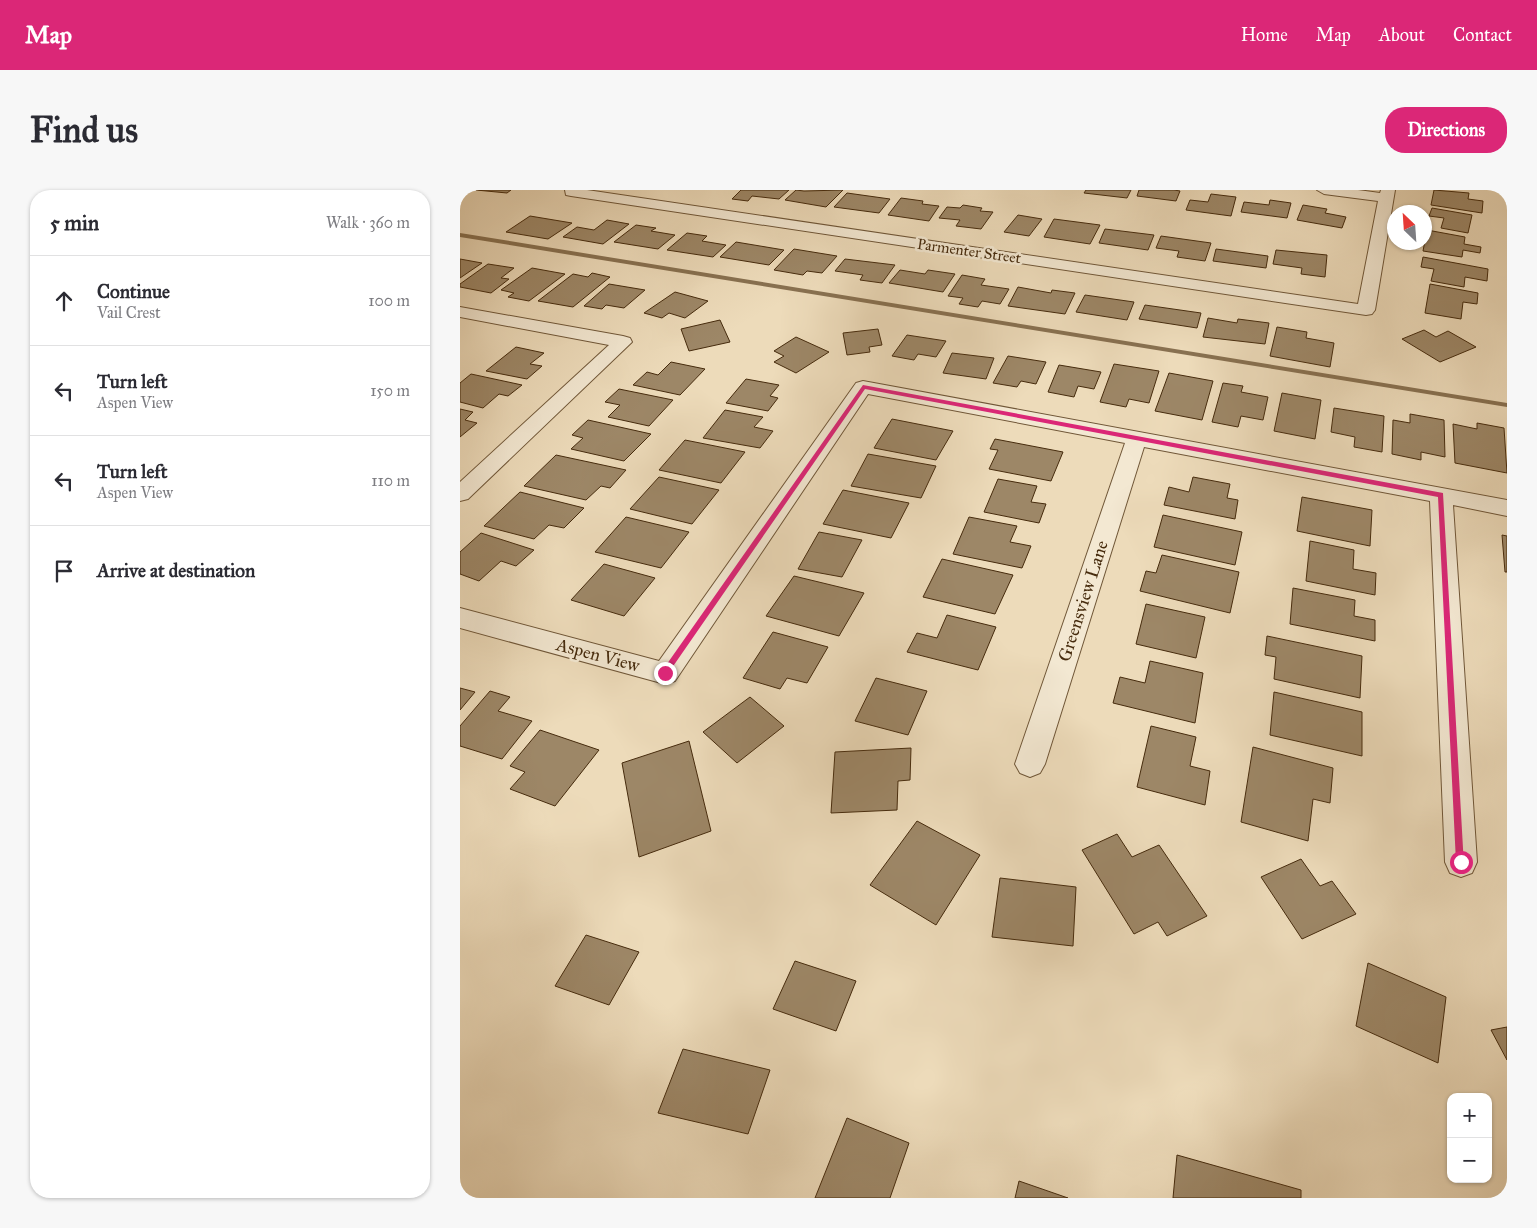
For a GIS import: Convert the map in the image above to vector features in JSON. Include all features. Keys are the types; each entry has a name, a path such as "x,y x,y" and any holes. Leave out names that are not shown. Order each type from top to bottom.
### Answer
{"street":[{"path":"1324,190 1387,194"},
{"name":"Parmenter Street","path":"573,191 1366,310 1387,194"},
{"path":"460,312 623,342 460,494"},
{"name":"Aspen View","path":"460,618 665,673 863,387 1507,508"},
{"name":"Greensview Lane","path":"1030,764 1137,437"},
{"path":"1441,495 1461,862"}],"building":[{"path":"476,190 511,190 507,193"},
{"path":"741,190 789,190 779,199 752,196 748,201 732,199"},
{"path":"796,190 843,190 826,207 785,200"},
{"path":"1086,190 1131,190 1127,198 1084,193"},
{"path":"1139,190 1180,191 1176,201 1137,196"},
{"path":"1434,190 1469,193 1468,199 1483,201 1482,213 1431,205"},
{"path":"847,193 890,199 879,213 834,207"},
{"path":"1211,194 1236,197 1231,216 1186,210 1190,200 1208,202"},
{"path":"901,198 923,201 922,204 939,206 929,221 888,215"},
{"path":"1270,200 1291,203 1287,218 1241,212 1244,202 1269,205"},
{"path":"963,205 982,208 980,211 993,212 981,229 956,226 960,220 939,218 947,207 960,208"},
{"path":"1303,205 1327,209 1325,213 1346,217 1342,228 1297,220"},
{"path":"1432,208 1472,215 1468,233 1441,228 1444,218 1432,216"},
{"path":"1018,215 1042,219 1029,236 1004,232"},
{"path":"530,216 572,223 548,239 506,232"},
{"path":"1054,219 1100,225 1090,244 1044,237"},
{"path":"607,220 629,224 603,244 563,237 577,227 594,230"},
{"path":"636,225 656,228 651,231 675,235 658,249 614,242"},
{"path":"1105,229 1154,235 1148,250 1099,243"},
{"path":"1432,231 1465,237 1464,244 1481,247 1480,253 1463,250 1462,257 1423,251 1432,250"},
{"path":"687,233 707,236 702,241 726,245 713,257 667,250"},
{"path":"1161,236 1211,243 1205,261 1177,257 1179,251 1156,248"},
{"path":"736,242 784,250 769,265 720,257"},
{"path":"794,249 837,256 822,273 807,271 803,275 774,270"},
{"path":"1216,249 1268,256 1266,268 1213,261"},
{"path":"1276,250 1327,255 1325,277 1301,274 1302,268 1273,264"},
{"path":"1423,257 1488,269 1487,281 1465,277 1464,287 1431,281 1434,269 1421,267"},
{"path":"460,259 482,263 460,278"},
{"path":"845,259 895,265 882,283 860,280 863,275 835,271"},
{"path":"488,264 514,268 501,278 509,279 491,293 460,287 460,284"},
{"path":"532,268 565,274 529,301 508,297 514,293 501,290"},
{"path":"900,270 925,274 928,270 955,274 943,292 889,283"},
{"path":"592,273 610,277 573,307 538,301 573,274 588,277"},
{"path":"962,275 985,279 981,285 1009,289 1000,304 982,301 978,307 959,304 963,298 948,296"},
{"path":"609,284 645,290 624,308 606,305 602,309 584,306"},
{"path":"1430,284 1478,293 1477,304 1463,302 1461,319 1425,313"},
{"path":"1018,287 1051,293 1052,290 1075,293 1065,314 1008,306"},
{"path":"675,292 708,301 685,318 669,313 662,318 644,313"},
{"path":"1085,295 1134,302 1127,320 1076,312"},
{"path":"1145,305 1201,313 1197,328 1139,319"},
{"path":"1208,318 1237,323 1238,319 1269,323 1265,344 1203,337"},
{"path":"720,320 730,342 689,351 681,329"},
{"path":"1277,327 1307,332 1306,338 1334,343 1330,367 1270,356"},
{"path":"878,329 882,345 869,347 870,352 847,355 843,333"},
{"path":"1424,330 1436,337 1448,331 1476,347 1440,362 1402,339"},
{"path":"907,335 946,341 936,357 918,354 914,360 892,356"},
{"path":"796,337 829,352 796,373 774,362 784,356 774,351"},
{"path":"516,347 544,353 530,364 542,366 527,379 486,371"},
{"path":"952,353 994,358 986,379 943,373"},
{"path":"1008,356 1046,362 1036,384 1021,381 1017,387 993,383"},
{"path":"671,362 705,369 680,395 633,385 647,372 658,375"},
{"path":"1114,364 1159,371 1149,403 1129,399 1126,407 1100,402"},
{"path":"1059,365 1101,372 1094,389 1078,386 1074,397 1048,392"},
{"path":"1169,373 1213,381 1202,420 1155,411"},
{"path":"471,374 522,385 508,396 499,394 483,408 460,402 460,383"},
{"path":"746,379 779,385 770,396 778,398 768,411 726,403"},
{"path":"1223,383 1243,386 1241,392 1268,397 1263,420 1241,416 1238,427 1212,422"},
{"path":"619,389 673,400 649,426 608,417 620,405 605,402"},
{"path":"1282,393 1321,400 1315,439 1274,431"},
{"path":"1334,408 1384,416 1382,452 1354,447 1355,437 1331,432"},
{"path":"460,409 473,412 465,420 477,423 460,437"},
{"path":"725,410 763,417 754,427 773,431 760,448 703,438"},
{"path":"1410,414 1444,420 1445,457 1421,452 1421,460 1392,454 1393,420 1410,423"},
{"path":"892,419 953,431 936,460 874,448"},
{"path":"588,420 651,434 624,461 571,449 583,438 572,435"},
{"path":"1477,423 1504,428 1507,473 1455,463 1453,424 1477,429"},
{"path":"995,439 1063,452 1051,481 989,469 998,450 990,449"},
{"path":"685,440 745,452 721,483 659,470"},
{"path":"868,454 936,466 921,498 851,486"},
{"path":"556,455 626,470 610,488 601,486 586,500 524,486"},
{"path":"659,477 719,490 692,524 630,509"},
{"path":"1193,477 1230,484 1227,498 1238,500 1235,519 1164,505 1169,487 1189,492"},
{"path":"998,479 1037,486 1031,502 1046,504 1039,523 984,512"},
{"path":"843,490 909,503 891,538 823,524"},
{"path":"520,492 584,508 564,528 549,525 534,539 484,526"},
{"path":"1302,497 1372,510 1370,546 1297,531"},
{"path":"1163,515 1242,532 1235,565 1154,547"},
{"path":"626,517 689,532 661,568 595,552"},
{"path":"969,517 1017,526 1010,542 1031,546 1022,568 953,554"},
{"path":"819,532 862,540 842,577 798,569"},
{"path":"481,533 534,550 516,566 501,561 479,581 460,574 460,552"},
{"path":"1502,535 1507,536 1507,572 1505,572"},
{"path":"1310,541 1354,550 1353,569 1376,573 1375,595 1306,581"},
{"path":"1162,555 1239,572 1230,613 1140,591 1146,571 1156,573"},
{"path":"942,559 1013,575 995,614 923,597"},
{"path":"604,564 655,578 624,616 571,600"},
{"path":"794,576 864,593 839,636 766,616"},
{"path":"1293,588 1355,600 1354,616 1375,620 1375,641 1290,624"},
{"path":"1146,604 1205,617 1196,658 1136,644"},
{"path":"947,615 996,627 978,670 907,652 917,633 937,638"},
{"path":"773,632 828,647 807,683 787,678 780,689 743,678"},
{"path":"1267,636 1362,656 1360,698 1274,679 1276,657 1265,655"},
{"path":"1150,661 1203,673 1195,723 1113,703 1120,677 1145,683"},
{"path":"876,678 927,691 908,735 855,721"},
{"path":"460,688 475,692 460,710"},
{"path":"490,691 510,697 498,711 532,721 502,759 460,746 460,726"},
{"path":"1274,692 1362,712 1362,756 1270,735"},
{"path":"750,697 784,726 737,763 703,732"},
{"path":"1151,726 1196,737 1190,766 1210,771 1205,805 1137,787"},
{"path":"540,730 599,750 555,806 510,789 525,772 510,766"},
{"path":"689,741 711,831 639,857 622,763"},
{"path":"1253,747 1333,768 1330,803 1313,799 1308,841 1241,822"},
{"path":"911,748 910,780 898,781 897,810 831,813 835,752"},
{"path":"917,821 980,855 936,925 870,885"},
{"path":"1117,834 1132,857 1159,845 1207,916 1167,936 1158,922 1134,934 1082,850"},
{"path":"1301,859 1320,886 1332,881 1356,914 1302,939 1261,877"},
{"path":"1000,878 1076,887 1073,946 992,937"},
{"path":"586,935 639,952 609,1005 555,986"},
{"path":"795,961 856,981 836,1031 773,1009"},
{"path":"1368,963 1446,997 1438,1063 1356,1026"},
{"path":"1507,1027 1507,1060 1491,1030"},
{"path":"683,1049 770,1070 748,1134 658,1113"},
{"path":"847,1118 909,1143 890,1198 815,1198"},
{"path":"1177,1155 1301,1190 1301,1198 1173,1198"},
{"path":"1019,1181 1068,1198 1015,1198"}],"waterway":[{"path":"460,235 1507,405"}],"route":[{"path":"665,673 863,387 1441,495 1461,862"}]}
